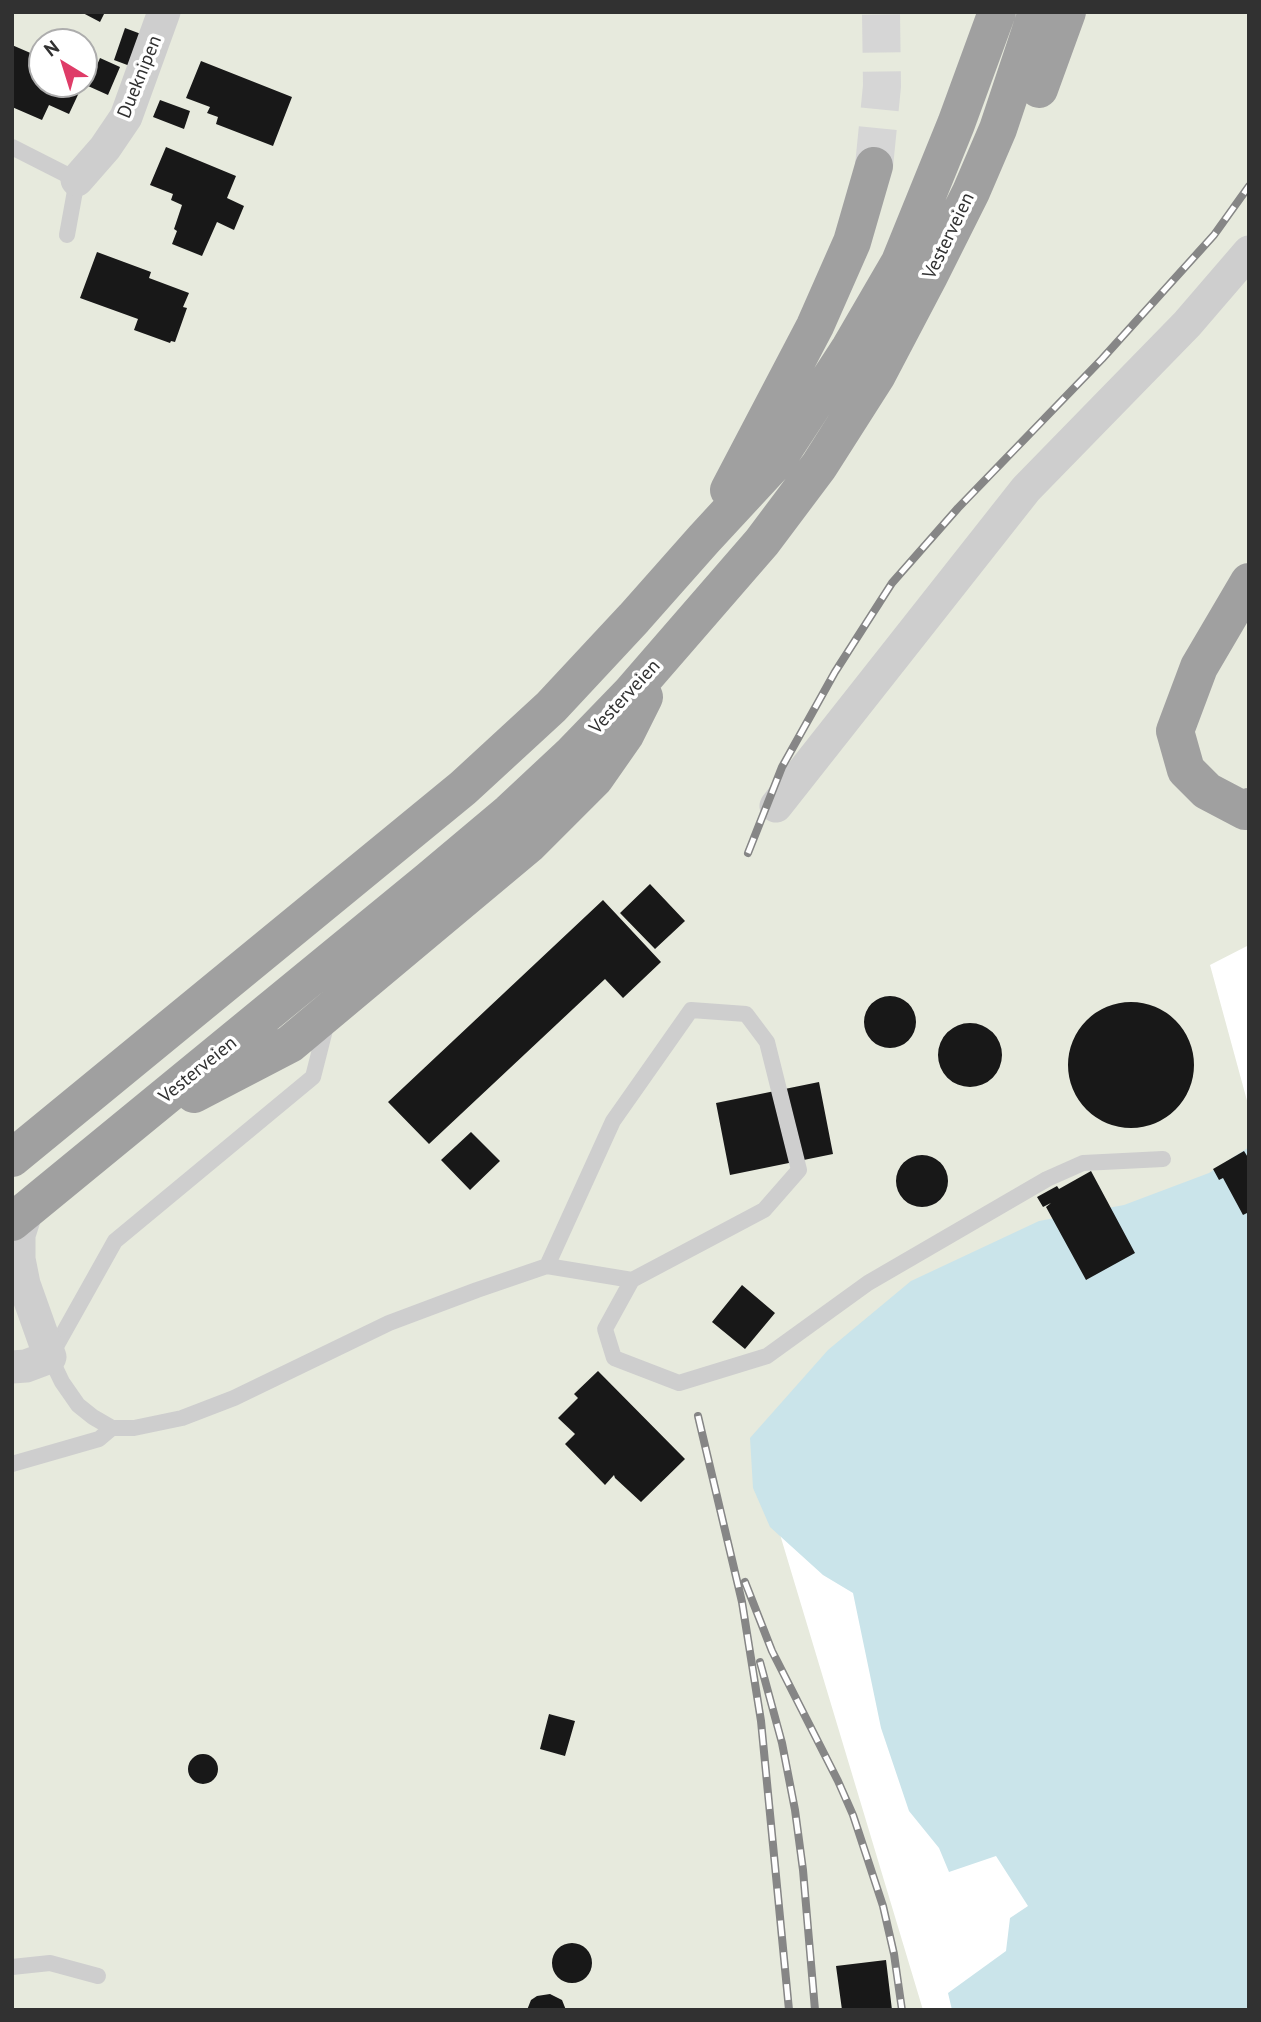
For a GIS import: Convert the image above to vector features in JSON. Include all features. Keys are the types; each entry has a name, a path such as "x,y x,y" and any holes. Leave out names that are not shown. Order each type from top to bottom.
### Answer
{"highway":[{"name":"Vesterveien","path":"12,1158 463,788 551,707 777,460 850,348 900,262 956,124 997,12"},
{"name":"Vesterveien","path":"19,1216 510,812 571,754 665,655 762,542 819,466 877,375 929,276 998,130 1037,12"},
{"path":"971,192 1013,160 1067,12"},
{"path":"704,539 815,326 852,242 874,166"},
{"path":"1249,582 1199,667 1175,731 1186,770 1207,791 1245,811 1249,807"},
{"path":"118,1135 290,1044 528,845 595,778 625,735 665,655"}],"street":[{"name":"Dueknipen","path":"77,180 105,148 126,117 164,12"},
{"path":"776,806 1026,489 1187,324 1249,251"},
{"path":"12,1367 26,1366 50,1357 24,1284 19,1259 19,1216"}],"lane":[{"path":"12,147 77,180 66,235"},
{"path":"331,1010 313,1077 115,1241 50,1357 78,1405 112,1428 134,1428 181,1418 234,1398 389,1324 547,1266 632,1280"},
{"path":"547,1266 613,1121 691,1010 746,1014 767,1042 799,1170 764,1210 632,1280 605,1329 614,1358 679,1383 767,1356 868,1283 1046,1179 1083,1163 1163,1159"},
{"path":"12,1139 71,1110"},
{"path":"12,1464 99,1439 112,1428"},
{"path":"12,1967 50,1963 98,1976"}],"shaded area":[{"path":"12,12 1249,12 1249,945 1210,965 1249,1108 1249,1192 760,1468 923,2010 12,2010"}],"water":[{"path":"1249,1147 1249,2010 952,2010 948,1993 1006,1951 1010,1918 1028,1906 996,1856 949,1872 939,1848 909,1811 881,1728 853,1593 823,1575 770,1527 753,1488 750,1438 828,1350 911,1281 1039,1221 1124,1205 1209,1173"}],"building":[{"path":"81,12 105,12 100,22"},
{"path":"125,28 141,34 130,66 114,60"},
{"path":"12,45 28,52 28,98 76,98 69,114 49,105 42,120 12,107"},
{"path":"100,58 120,67 108,95 98,90"},
{"path":"201,61 292,97 273,146 216,124 218,117 207,113 210,107 186,98"},
{"path":"160,100 190,111 184,129 153,117"},
{"path":"166,147 236,176 227,198 244,206 234,230 217,222 202,256 172,244 182,205 171,200 173,194 150,185"},
{"path":"97,252 151,272 149,278 189,293 183,307 187,308 175,342 170,343 134,330 138,319 80,298"},
{"path":"650,884 685,921 655,949 620,913"},
{"path":"603,900 661,962 623,998 605,979 429,1144 388,1102"},
{"path":"890,996 900,998 908,1004 914,1012 914,1032 908,1040 900,1046 890,1048 880,1046 872,1040 866,1032 864,1022 866,1012 872,1004 880,998"},
{"path":"1131,1002 1155,1007 1175,1021 1189,1041 1194,1065 1189,1089 1175,1109 1155,1123 1131,1128 1107,1123 1087,1109 1073,1089 1068,1065 1073,1041 1087,1021 1107,1007"},
{"path":"964,1023 976,1023 993,1032 1000,1043 1000,1067 993,1078 976,1087 964,1087 952,1082 943,1073 938,1061 938,1049 943,1037 952,1028"},
{"path":"819,1082 833,1154 730,1175 716,1103"},
{"path":"471,1132 500,1161 470,1190 441,1160"},
{"path":"1244,1151 1249,1159 1249,1212 1243,1215 1223,1178 1219,1180 1213,1169"},
{"path":"922,1155 932,1157 940,1163 946,1171 946,1191 940,1199 932,1205 922,1207 912,1205 904,1199 898,1191 896,1181 898,1171 904,1163 912,1157"},
{"path":"1091,1171 1135,1253 1086,1280 1046,1207 1051,1203 1043,1207 1037,1197 1057,1186 1059,1189"},
{"path":"742,1285 775,1313 745,1349 712,1322"},
{"path":"598,1371 685,1459 641,1502 614,1475 605,1485 565,1444 575,1434 558,1418 578,1398 574,1394"},
{"path":"549,1714 575,1721 565,1756 540,1749"},
{"path":"203,1754 214,1758 218,1769 214,1780 203,1784 192,1780 188,1769 192,1758"},
{"path":"572,1943 580,1944 586,1949 591,1955 591,1971 586,1977 580,1982 572,1983 564,1982 558,1977 553,1971 552,1963 553,1955 558,1949 564,1944"},
{"path":"886,1960 892,2010 842,2010 836,1966"},
{"path":"550,1994 562,2000 566,2010 527,2010 531,2000"}],"tunnel":[{"path":"874,166 882,86 881,12"}],"railway":[{"path":"748,853 782,767 835,672 892,583 958,508 1102,359 1214,235 1249,186"},
{"path":"698,1416 742,1602 761,1721 789,2010"},
{"path":"745,1582 772,1651 853,1815 883,1906 894,1954 902,2010"},
{"path":"760,1662 782,1743 795,1810 815,2010"}]}
